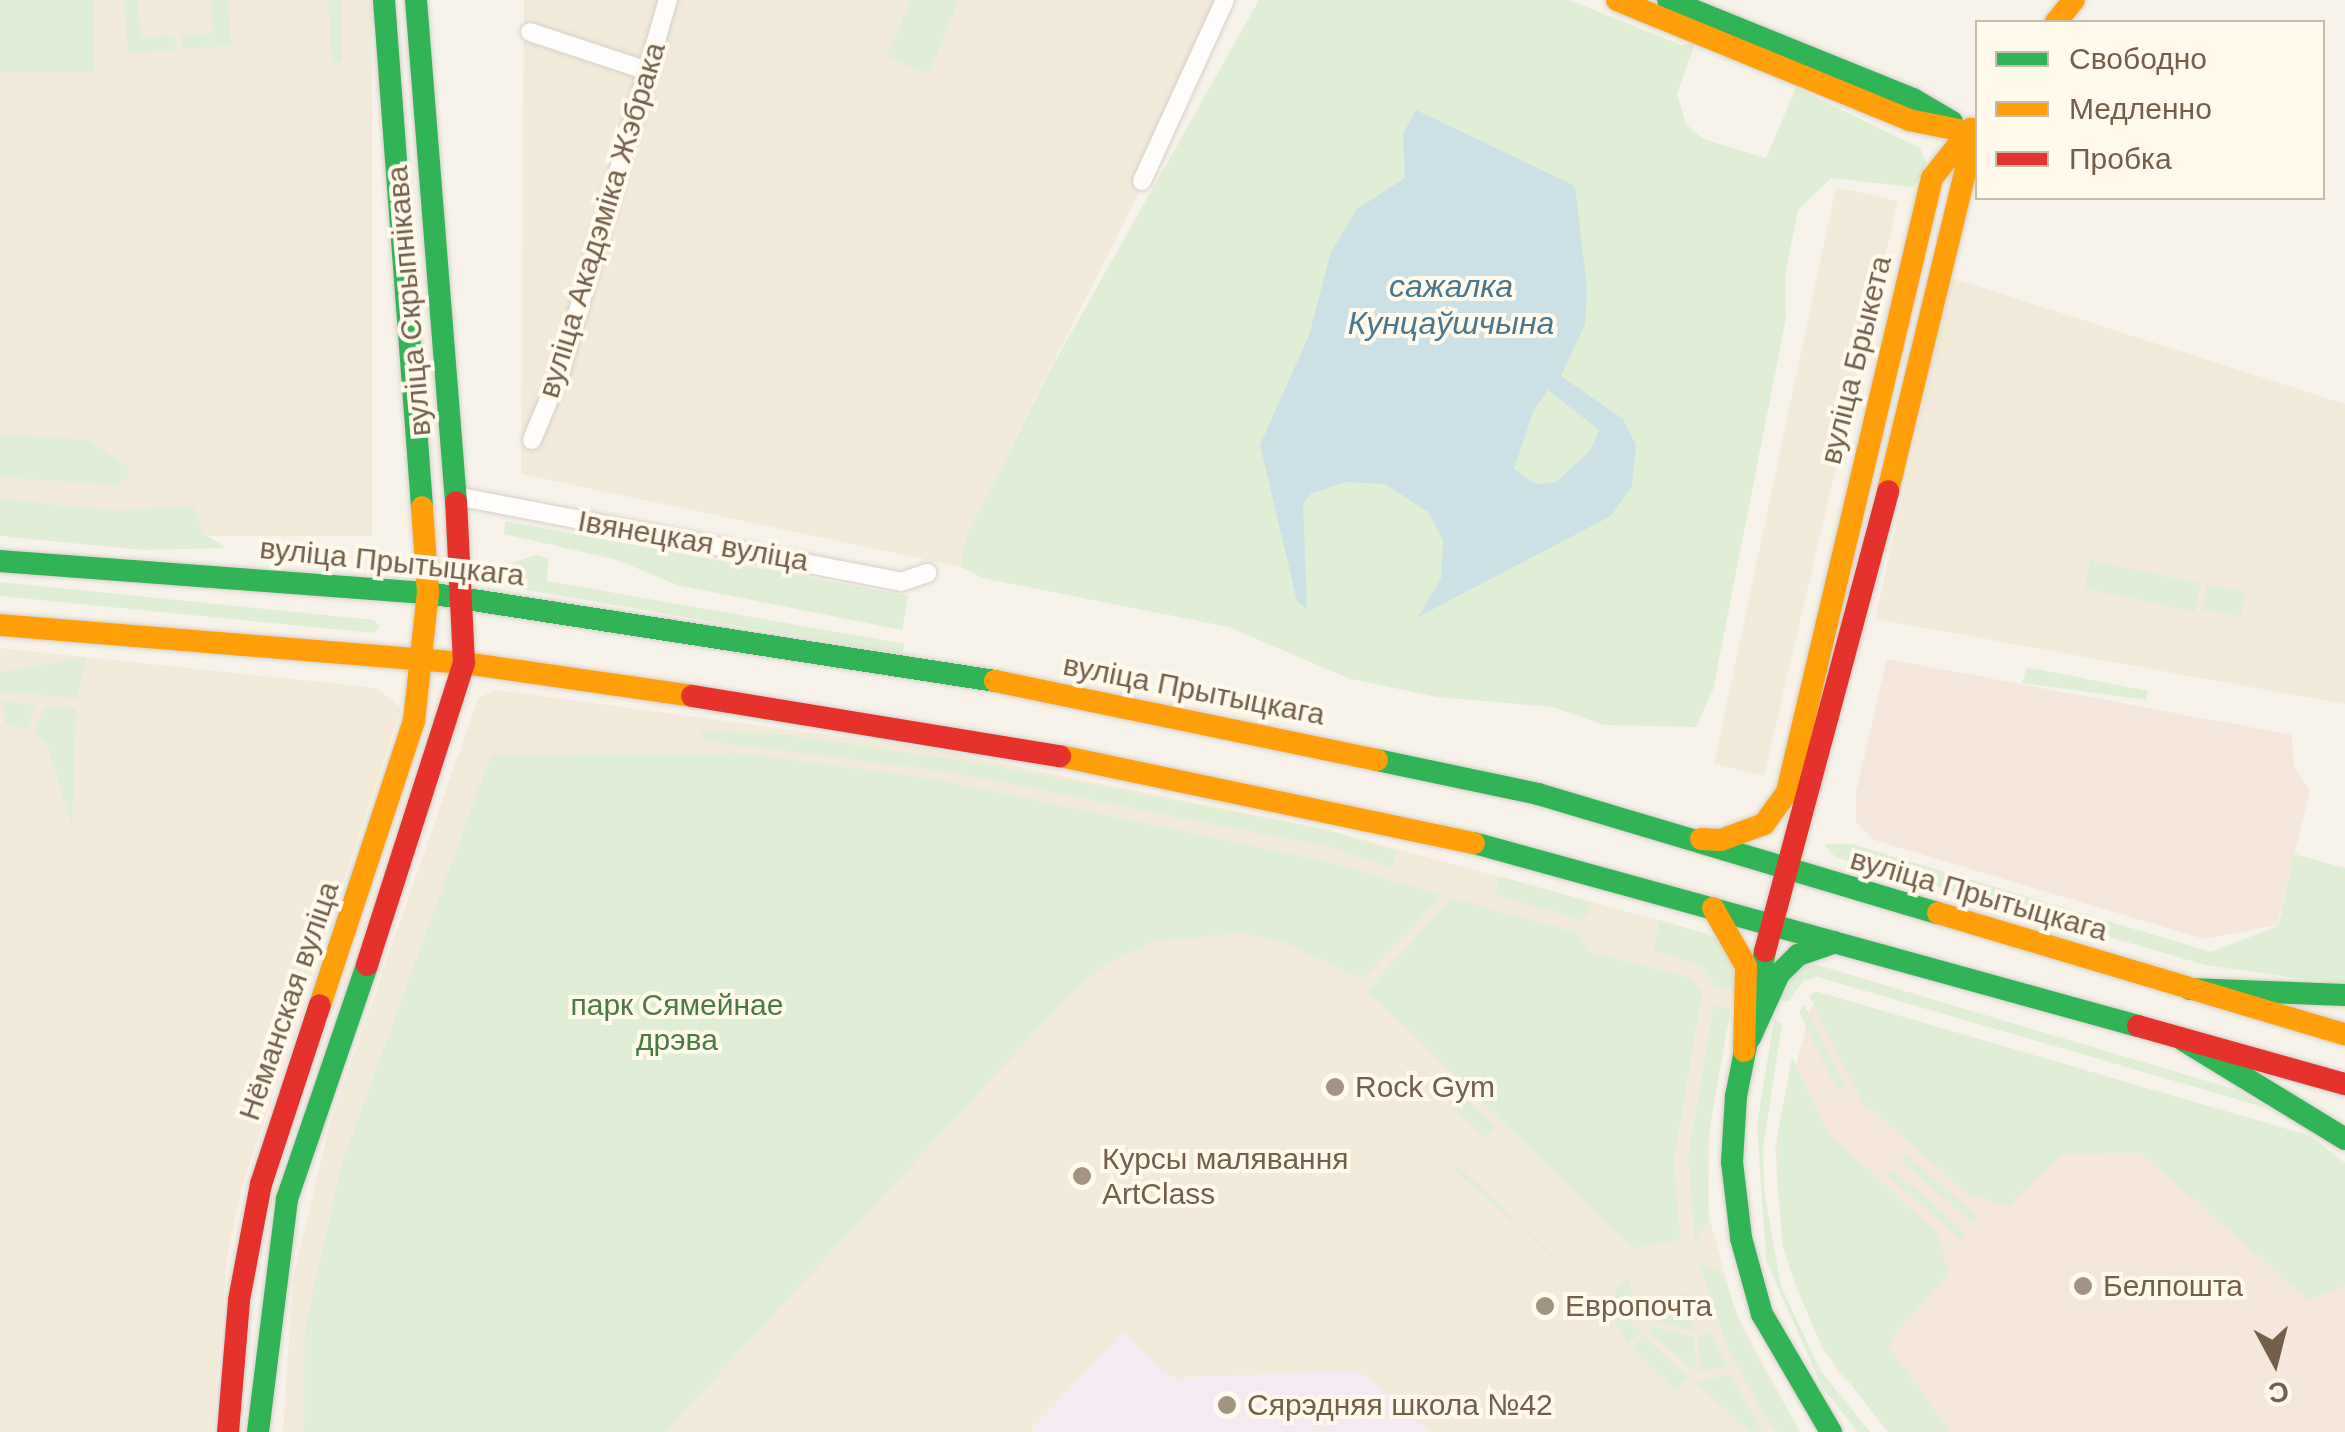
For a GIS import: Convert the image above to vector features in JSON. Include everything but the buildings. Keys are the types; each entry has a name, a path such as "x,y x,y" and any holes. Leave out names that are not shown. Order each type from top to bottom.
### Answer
{"main road":[{"name":"вуліца Скрыпнікава","path":"384,0 428,593"},
{"name":"вуліца Скрыпнікава","path":"416,0 465,597"},
{"path":"1617,0 1910,120 1973,127"},
{"path":"1668,0 1973,127"},
{"path":"2058,20 2074,0"},
{"name":"вуліца Брыкета","path":"1691,839 1744,834 1780,807 1932,178 1973,127"},
{"name":"вуліца Брыкета","path":"1744,1051 1771,923 1856,620 1973,127"},
{"path":"1891,347 1920,355"},
{"name":"вуліца Прытыцкага","path":"0,562 465,597 988,678 1501,786 2345,1034"},
{"name":"Нёманская вуліца","path":"228,1432 239,1300 262,1184 414,720 424,660 428,593"},
{"name":"Нёманская вуліца","path":"258,1432 287,1199 443,745 464,663 465,597"},
{"path":"1825,614 1856,620"},
{"path":"0,625 464,663 904,726 1153,774 1458,840 2345,1084"},
{"path":"1713,908 1746,966 1744,1051 1732,1162 1741,1238 1762,1314 1792,1375 1831,1432"},
{"path":"1744,1051 1779,974 1798,955 1837,942"},
{"path":"2190,989 2345,994"},
{"path":"2183,1040 2306,1109 2345,1139"}],"street":[{"name":"вуліца Акадэміка Жэбрака","path":"532,440 562,370 668,0"},
{"path":"1142,181 1226,0"},
{"path":"530,32 648,71"},
{"name":"Івянецкая вуліца","path":"456,496 902,582 928,573"}],"shaded area":[{"path":"0,0 372,0 372,536 0,536"},
{"path":"524,0 1236,0 965,538 961,567 521,474"},
{"path":"1836,187 1898,201 1764,776 1714,764"},
{"path":"1952,278 2345,404 2345,704 1875,619"},
{"path":"0,648 377,688 401,708 243,1183 227,1257 213,1432 0,1432"},
{"path":"1887,659 2292,735 2294,767 2310,790 2277,925 2204,939 1874,840 1856,822 1856,792"},
{"path":"496,690 932,749 1328,830 1706,933 1729,947 1733,1000 1711,1106 1708,1212 1735,1311 1800,1432 283,1432 293,1277 330,1123 478,698"},
{"path":"1834,1000 2345,1220 2345,1432 1907,1432 1837,1372 1783,1248 1775,1147 1811,1007"},
{"name":"Сярэдняя школа №42","path":"1122,1332 1173,1378 1359,1370 1431,1432 1029,1432"}],"green space":[{"path":"0,0 93,0 93,72 0,72"},
{"path":"124,0 138,0 141,37 175,36 176,50 128,53"},
{"path":"211,0 228,0 231,46 183,49 182,35 213,33"},
{"path":"328,0 341,0 342,62 332,63"},
{"path":"910,0 959,0 929,74 887,57"},
{"path":"1259,0 1569,0 1681,45 1695,43 1677,94 1686,124 1703,139 1766,158 1796,88 1920,148 1928,167 1913,187 1831,178 1798,210 1785,275 1786,318 1713,690 1696,727 1604,725 1553,707 1438,697 1350,679 1229,627 982,578 961,567 965,538 1053,365"},
{"path":"0,434 87,440 128,466 128,477 119,485 0,477"},
{"path":"0,499 118,511 193,505 204,534 227,548 142,550 0,536"},
{"path":"505,521 908,596 902,630 677,585 617,560 504,534"},
{"path":"536,555 548,558 547,581 905,644 902,654 503,586 488,578 486,571"},
{"path":"2090,560 2201,583 2195,612 2084,588"},
{"path":"0,582 374,620 379,627 373,633 0,596"},
{"path":"2207,585 2245,592 2241,616 2203,610"},
{"path":"87,657 77,698 0,692 0,672"},
{"path":"2027,667 2148,691 2146,700 2022,683"},
{"path":"4,701 36,705 26,729 5,723"},
{"path":"45,706 76,709 72,827 48,747 34,733"},
{"path":"699,730 788,735 979,763 1328,830 1397,852 1392,868 1331,847 949,772 705,741"},
{"name":"парк Сямейнае дрэва","path":"740,753 934,779 1324,861 1437,894 1437,902 1362,979 1284,942 1241,933 1155,941 1106,964 1069,995 665,1432 304,1432 305,1327 342,1163 491,755"},
{"path":"1824,844 1852,844 2211,952 2278,926 2294,854 2345,868 2345,985 2205,965 1835,857"},
{"path":"1498,876 1591,902 1587,915 1582,920 1496,895"},
{"path":"1451,898 1578,933 1590,952 1691,978 1702,992 1674,1161 1680,1240 1633,1248 1367,991"},
{"path":"1659,920 1715,937 1732,953 1735,991 1715,986 1703,967 1654,951"},
{"path":"1814,964 2237,1090 2267,1108 1817,977 1803,981 1789,1001 1778,1001 1800,966"},
{"path":"1815,991 2311,1136 2345,1163 2345,1286 2308,1300 2141,1153 2062,1154 2008,1206 1969,1195 1862,1101 1809,996"},
{"path":"1804,1004 1847,1088 1838,1092 1799,1012"},
{"path":"1714,1006 1731,1008 1707,1143 1709,1219 1695,1241 1688,1157"},
{"path":"1774,1019 1782,1024 1763,1148 1764,1190 1781,1286 1820,1370 1870,1432 1858,1432 1822,1387 1766,1260 1757,1124"},
{"path":"1792,1057 1829,1134 1937,1233 1949,1272 1887,1344 1950,1432 1888,1432 1823,1349 1795,1284 1783,1248 1777,1181 1777,1137"},
{"path":"1455,1088 1495,1127 1485,1138 1451,1105"},
{"path":"1906,1154 1979,1218 1974,1224 1901,1160"},
{"path":"1456,1164 1582,1283 1453,1168"},
{"path":"1892,1169 1966,1233 1961,1239 1887,1175"},
{"path":"1698,1261 1722,1273 1746,1338 1800,1432 1778,1432 1763,1414 1727,1347"},
{"path":"1628,1279 1639,1312 1630,1322 1642,1333 1628,1344 1615,1321 1616,1288"},
{"path":"1687,1291 1693,1331 1656,1322"},
{"path":"1653,1326 1694,1337 1697,1372 1647,1331"},
{"path":"1711,1332 1728,1366 1701,1371 1698,1337"},
{"path":"1644,1335 1688,1377 1675,1390 1631,1348"},
{"path":"1729,1374 1763,1432 1749,1432 1696,1382"}],"water":[{"name":"сажалка Кунцаўшчына","path":"1416,110 1575,186 1587,288 1585,324 1561,376 1623,419 1636,445 1632,486 1611,516 1418,617 1441,579 1443,540 1428,512 1385,484 1345,482 1311,494 1303,504 1307,609 1297,601 1260,445 1309,335 1331,252 1357,209 1405,178 1403,134","holes":["1548,390 1599,430 1590,451 1556,482 1536,484 1514,469 1534,410"]}],"traffic: fast":[{"path":"384,0 422,507"},
{"path":"416,0 456,502"},
{"path":"1668,0 1913,99 1952,122"},
{"path":"0,561 428,593 995,681"},
{"path":"1377,760 1538,794 1938,913"},
{"path":"1474,843 2138,1026"},
{"path":"1750,1038 1779,974 1798,955 1835,942"},
{"path":"1765,951 1736,1096 1732,1162 1741,1238 1762,1314 1831,1432"},
{"path":"258,1432 287,1199 367,965"},
{"path":"2190,989 2345,995"},
{"path":"2183,1040 2345,1139"}],"traffic: slow":[{"path":"1617,0 1909,120 1969,132"},
{"path":"2058,20 2074,0"},
{"path":"1701,839 1721,840 1764,824 1787,792 1932,178 1971,129"},
{"path":"1888,491 1968,160 1969,132"},
{"path":"320,1005 414,721 428,593 422,507"},
{"path":"0,625 464,663 692,696"},
{"path":"995,681 1377,760"},
{"path":"1060,756 1474,843"},
{"path":"1713,908 1746,966 1744,1051"},
{"path":"1938,913 2345,1034"}],"traffic: jam":[{"path":"1765,951 1888,491"},
{"path":"367,965 464,663 456,502"},
{"path":"692,696 1060,756"},
{"path":"228,1432 239,1300 261,1184 320,1005"},
{"path":"2138,1026 2345,1084"}],"place":[{"name":"Rock Gym","path":"1335,1087"},
{"name":"Курсы малявання ArtClass","path":"1082,1176"},
{"name":"Белпошта","path":"2083,1286"},
{"name":"Европочта","path":"1545,1306"},
{"name":"Сярэдняя школа №42","path":"1227,1405"}]}
